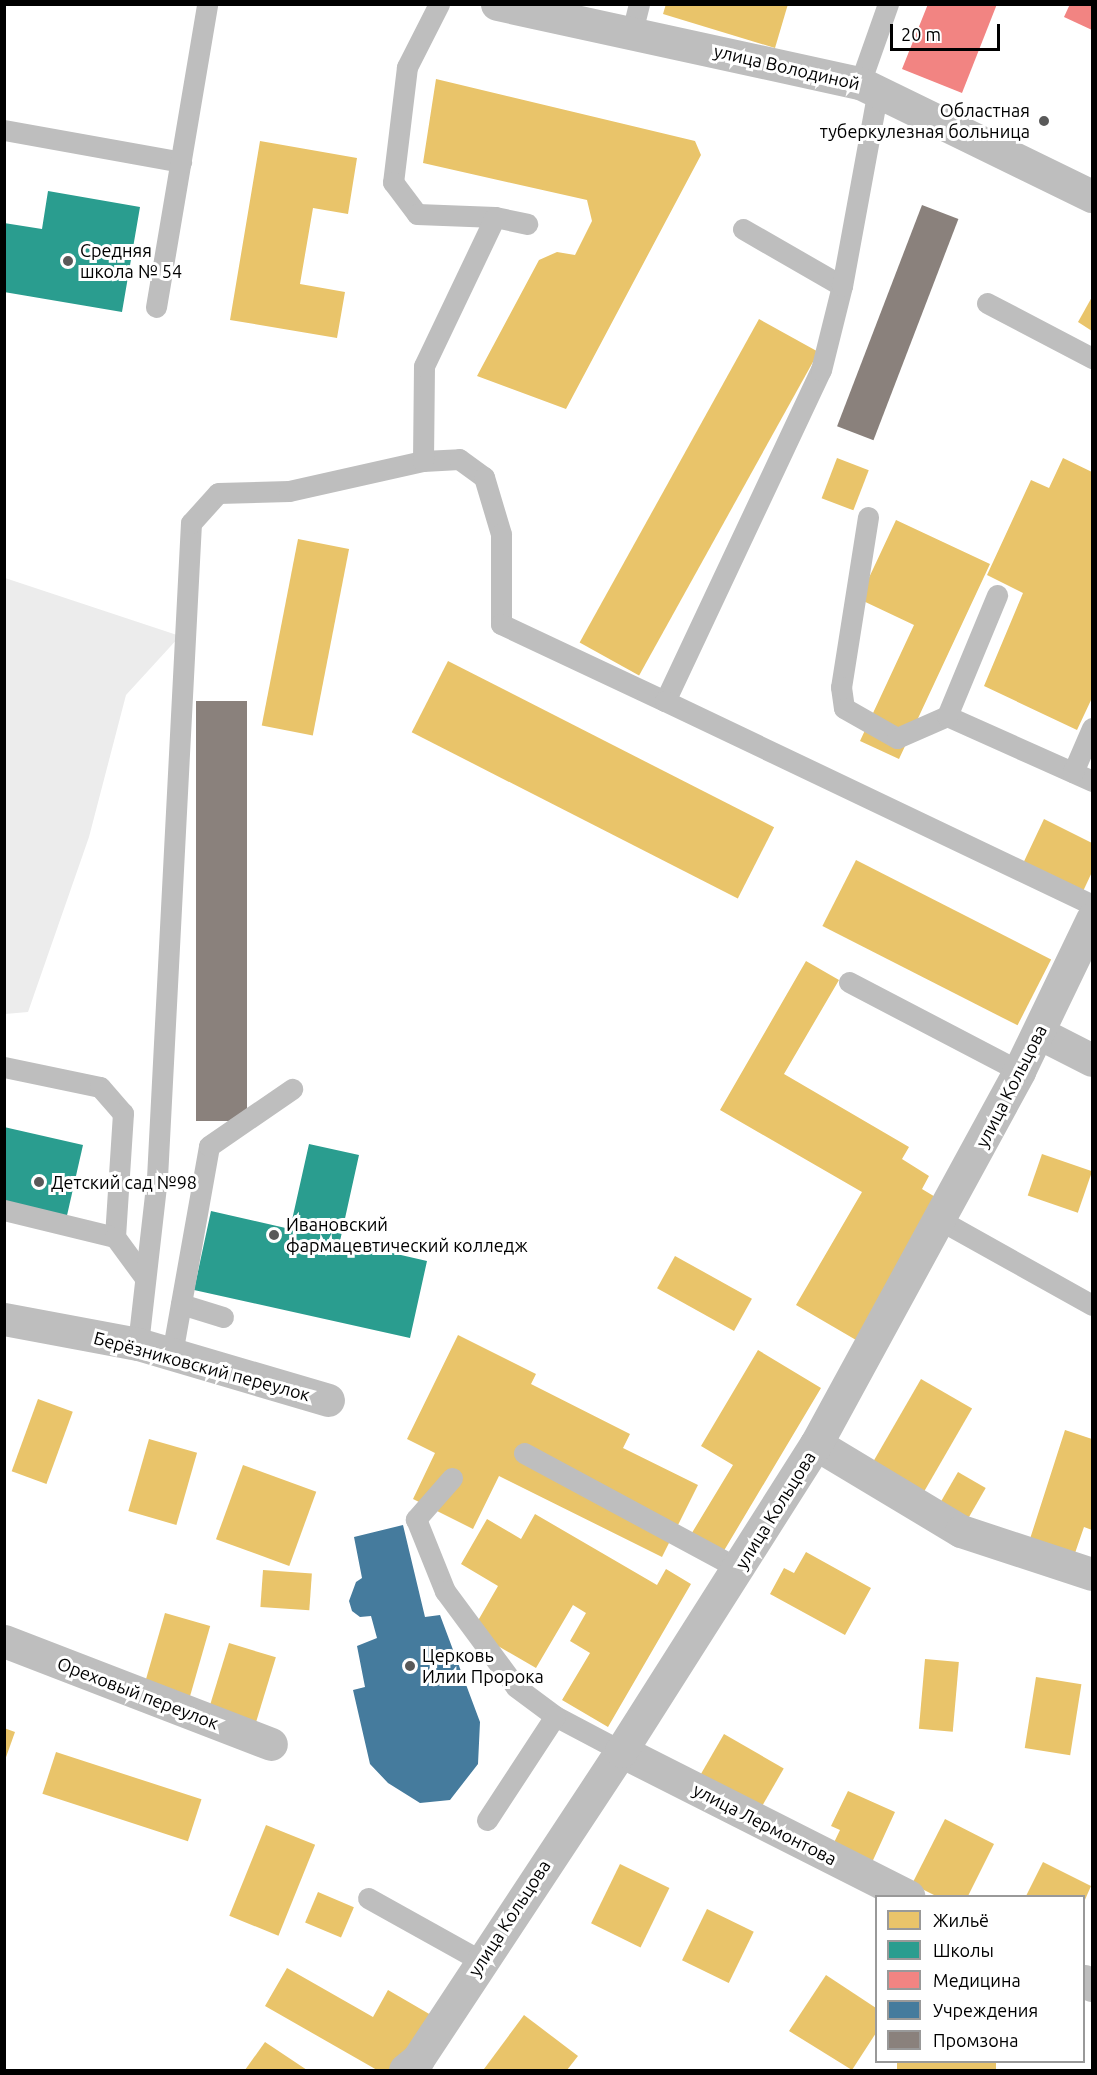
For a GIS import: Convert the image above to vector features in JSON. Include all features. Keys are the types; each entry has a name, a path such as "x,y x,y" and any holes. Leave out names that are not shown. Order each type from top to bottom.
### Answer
{"street":[{"name":"улица Володиной","path":"497,4 636,18 869,86 1092,196"},
{"name":"улица Кольцова","path":"405,2070 418,2059 621,1751 816,1444 940,1220 1039,1033 1092,919"},
{"path":"1039,1033 1092,1060"},
{"name":"Берёзниковский переулок","path":"4,1319 138,1344 328,1400"},
{"path":"816,1444 961,1531 1092,1574"},
{"name":"Ореховый переулок","path":"4,1641 271,1744"},
{"name":"улица Лермонтова","path":"621,1751 906,1895"}],"lane":[{"path":"156,308 207,4"},
{"path":"439,4 407,68 393,182 417,214 495,217 527,224"},
{"path":"665,701 821,370 842,286 869,86 888,4"},
{"path":"4,130 181,162"},
{"path":"423,460 424,366 495,217"},
{"path":"742,229 842,286"},
{"path":"987,303 1092,358"},
{"path":"138,1344 146,1278 164,1062 191,523 218,493 289,491 423,460 459,459 484,477 501,534 501,624 1092,905"},
{"path":"868,517 841,687 844,708 897,738 947,716 997,595"},
{"path":"947,716 1092,780"},
{"path":"1073,772 1092,728"},
{"path":"849,982 1019,1071"},
{"path":"4,1067 100,1087 123,1113 115,1237"},
{"path":"172,1354 208,1146 292,1089"},
{"path":"4,1210 115,1237 146,1278"},
{"path":"940,1220 1092,1305"},
{"path":"181,1304 223,1317"},
{"path":"524,1453 738,1568"},
{"path":"452,1478 416,1519 446,1592 516,1687 555,1716 621,1751"},
{"path":"487,1820 555,1716"},
{"path":"368,1898 481,1961"}],"shaded area":[{"path":"5,578 180,636 126,695 89,837 28,1012 5,1014"}],"building: Жильё":[{"path":"666,4 788,4 775,48 663,14"},
{"path":"436,79 695,141 701,155 566,409 477,376 539,260 557,252 575,255 592,221 587,200 423,163"},
{"path":"260,141 357,158 348,214 313,208 300,284 345,292 337,338 230,320"},
{"path":"1092,297 1092,331 1078,322"},
{"path":"759,319 818,352 639,676 580,643"},
{"path":"837,458 869,470 853,510 822,498"},
{"path":"1063,458 1092,472 1092,698 1077,730 984,686 1023,593 987,575 1031,480 1049,488"},
{"path":"896,520 990,564 899,759 860,741 914,625 859,599"},
{"path":"298,539 349,549 313,735 262,726"},
{"path":"448,661 774,827 738,898 412,732"},
{"path":"1044,819 1092,843 1092,872 1079,900 1019,872"},
{"path":"856,860 1051,959 1018,1025 822,926"},
{"path":"806,961 839,980 784,1074 909,1147 902,1159 929,1176 922,1189 937,1198 856,1340 796,1305 862,1192 720,1110"},
{"path":"1042,1154 1092,1171 1078,1213 1028,1196"},
{"path":"675,1256 752,1299 734,1331 657,1288"},
{"path":"458,1335 536,1374 531,1384 630,1434 623,1448 698,1485 662,1557 499,1476 473,1529 413,1499 435,1453 407,1439"},
{"path":"758,1350 821,1388 719,1559 687,1541 733,1465 701,1446"},
{"path":"921,1379 972,1408 916,1506 864,1477"},
{"path":"38,1399 73,1412 46,1484 12,1471"},
{"path":"1065,1430 1092,1439 1092,1530 1084,1527 1074,1556 1029,1542"},
{"path":"149,1439 197,1453 176,1525 128,1511"},
{"path":"243,1465 316,1492 289,1566 216,1539"},
{"path":"958,1472 986,1488 954,1543 926,1527"},
{"path":"535,1514 657,1585 666,1569 691,1584 608,1727 562,1700 590,1653 570,1641 586,1613 573,1605 536,1668 472,1631 498,1586 461,1564 487,1519 521,1539"},
{"path":"806,1552 871,1588 845,1635 770,1594 784,1568 794,1573"},
{"path":"263,1570 312,1573 309,1610 260,1607"},
{"path":"165,1613 210,1626 188,1705 142,1692"},
{"path":"229,1643 276,1657 255,1725 208,1711"},
{"path":"925,1659 959,1662 953,1732 919,1729"},
{"path":"1036,1677 1081,1684 1070,1755 1025,1748"},
{"path":"4,1728 15,1732 5,1760 4,1760"},
{"path":"724,1734 784,1768 755,1818 696,1783"},
{"path":"56,1752 202,1799 188,1841 42,1794"},
{"path":"848,1791 895,1812 869,1869 830,1851 840,1830 831,1826"},
{"path":"945,1819 994,1844 968,1895 934,1895 912,1884"},
{"path":"266,1825 315,1845 278,1936 229,1916"},
{"path":"1043,1862 1091,1886 1085,1900 1085,1895 1026,1895"},
{"path":"620,1864 669,1888 641,1947 591,1923"},
{"path":"318,1892 354,1907 341,1938 305,1922"},
{"path":"707,1909 754,1932 729,1983 682,1960"},
{"path":"287,1968 373,2017 388,1990 431,2015 399,2070 377,2070 265,2006"},
{"path":"826,1975 875,2007 875,2035 852,2070 789,2031"},
{"path":"524,2015 578,2056 567,2070 484,2069"},
{"path":"265,2042 307,2070 245,2070"},
{"path":"897,2063 996,2063 996,2070 897,2070"}],"building: Школы":[{"name":"Средняя школа № 54","path":"48,191 140,207 122,312 4,292 4,223 42,229"},
{"name":"Детский сад №98","path":"4,1127 83,1145 63,1233 4,1219"},
{"name":"Ивановский фармацевтический колледж","path":"309,1144 359,1155 340,1241 427,1261 410,1338 194,1290 211,1211 290,1229"}],"building: Медицина":[{"path":"928,4 997,4 962,93 902,69"},
{"path":"1070,4 1092,4 1092,30 1064,17"}],"building: Учреждения":[{"name":"Церковь Илии Пророка","path":"403,1525 425,1617 440,1615 480,1722 478,1764 450,1800 420,1803 388,1783 370,1764 353,1690 365,1687 357,1646 377,1638 371,1616 360,1617 352,1611 349,1601 356,1582 362,1578 354,1537"}],"building: Промзона":[{"path":"922,205 958,219 873,440 837,426"},
{"path":"196,701 247,701 247,1121 196,1121"}],"place":[{"name":"Областная туберкулезная больница","path":"1044,121"},
{"name":"Средняя школа № 54","path":"68,261"},
{"name":"Детский сад №98","path":"39,1182"},
{"name":"Ивановский фармацевтический колледж","path":"274,1235"},
{"name":"Церковь Илии Пророка","path":"410,1666"}]}
